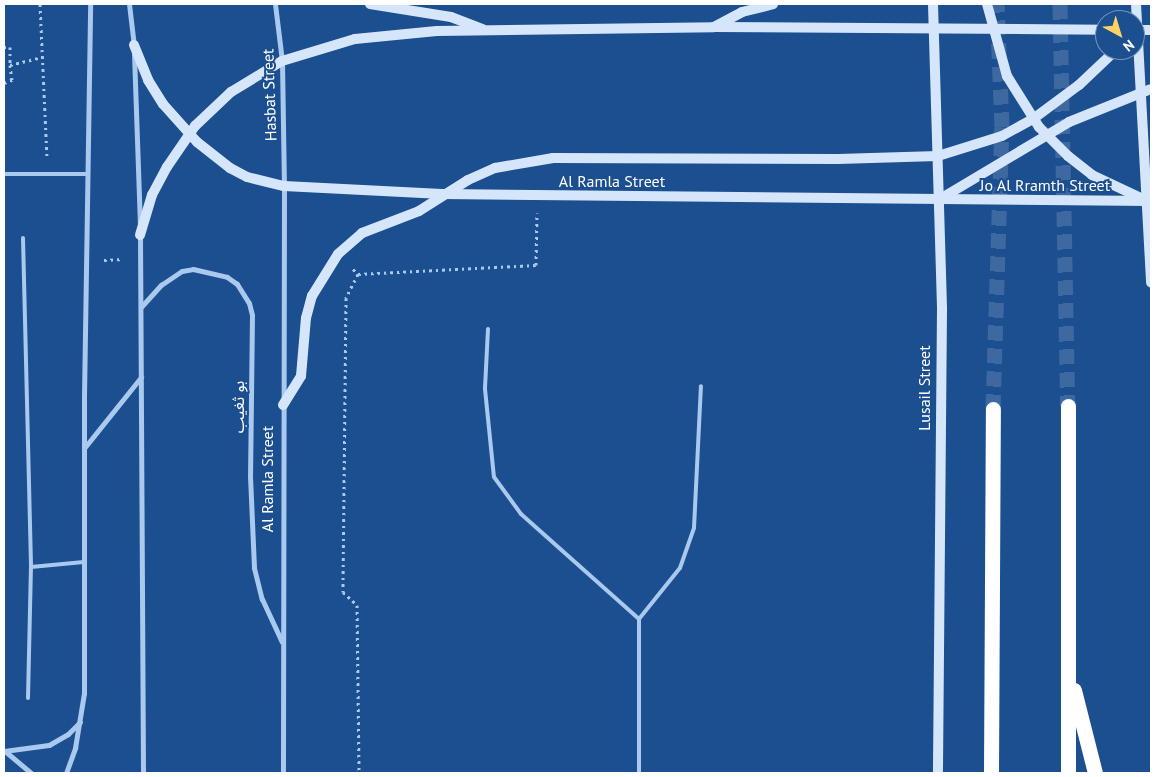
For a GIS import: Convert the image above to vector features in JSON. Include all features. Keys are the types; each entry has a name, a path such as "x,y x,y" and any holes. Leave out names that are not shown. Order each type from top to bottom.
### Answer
{"highway":[{"path":"1068,406 1068,773"},
{"path":"991,773 994,409"},
{"path":"1069,675 1095,773"}],"main road":[{"path":"370,4 451,17 486,30"},
{"path":"714,27 742,12 772,4"},
{"name":"Lusail Street","path":"933,4 942,319 938,773"},
{"path":"987,4 992,29 1007,76 1033,119 1046,136 1092,175 1149,201"},
{"path":"140,234 159,180 189,134 232,92 282,61 354,39 486,30 714,27 1095,30"},
{"name":"Al Ramla Street","path":"134,45 148,80 189,134 230,168 247,176 284,186 442,194 940,199"},
{"path":"283,406 302,376 306,318 312,296 338,254 362,234 419,211 442,194 495,168 553,158 848,159 938,156 1002,136 1033,119 1079,84 1105,60"},
{"path":"1138,60 1149,201 1151,283"},
{"path":"940,199 1092,111 1151,89"},
{"name":"Jo Al Rramth Street","path":"940,199 1149,201"}],"street":[{"path":"66,773 81,721 84,562 86,174 90,4"},
{"path":"129,4 134,45 140,234 143,773"},
{"name":"Hasbat Street","path":"275,4 282,61 284,186"},
{"name":"Al Ramla Street","path":"283,773 284,186"},
{"name":"بو ثغيب","path":"141,308 161,285 182,271 193,269 226,276 237,284 249,303 252,315 250,476 254,568 262,599 282,642"},
{"path":"84,448 141,377"},
{"path":"5,752 49,745 68,734 81,721"},
{"path":"5,752 31,773"}],"lane":[{"path":"4,174 86,174"},
{"path":"23,238 31,567 28,698"},
{"path":"488,329 485,389 494,477 521,514 580,563 639,619"},
{"path":"639,773 639,619 680,568 694,528 701,386"},
{"path":"31,567 84,562"}],"path":[{"path":"40,4 47,174"},
{"path":"4,47 10,47 12,80 4,83"},
{"path":"10,65 42,57"},
{"path":"338,254 358,274 536,265 538,195"},
{"path":"86,262 140,257"},
{"path":"358,274 346,298 343,592 357,605 359,773"}],"tunnel":[{"path":"993,409 1002,127 997,4"},
{"path":"1060,4 1068,406"}]}
